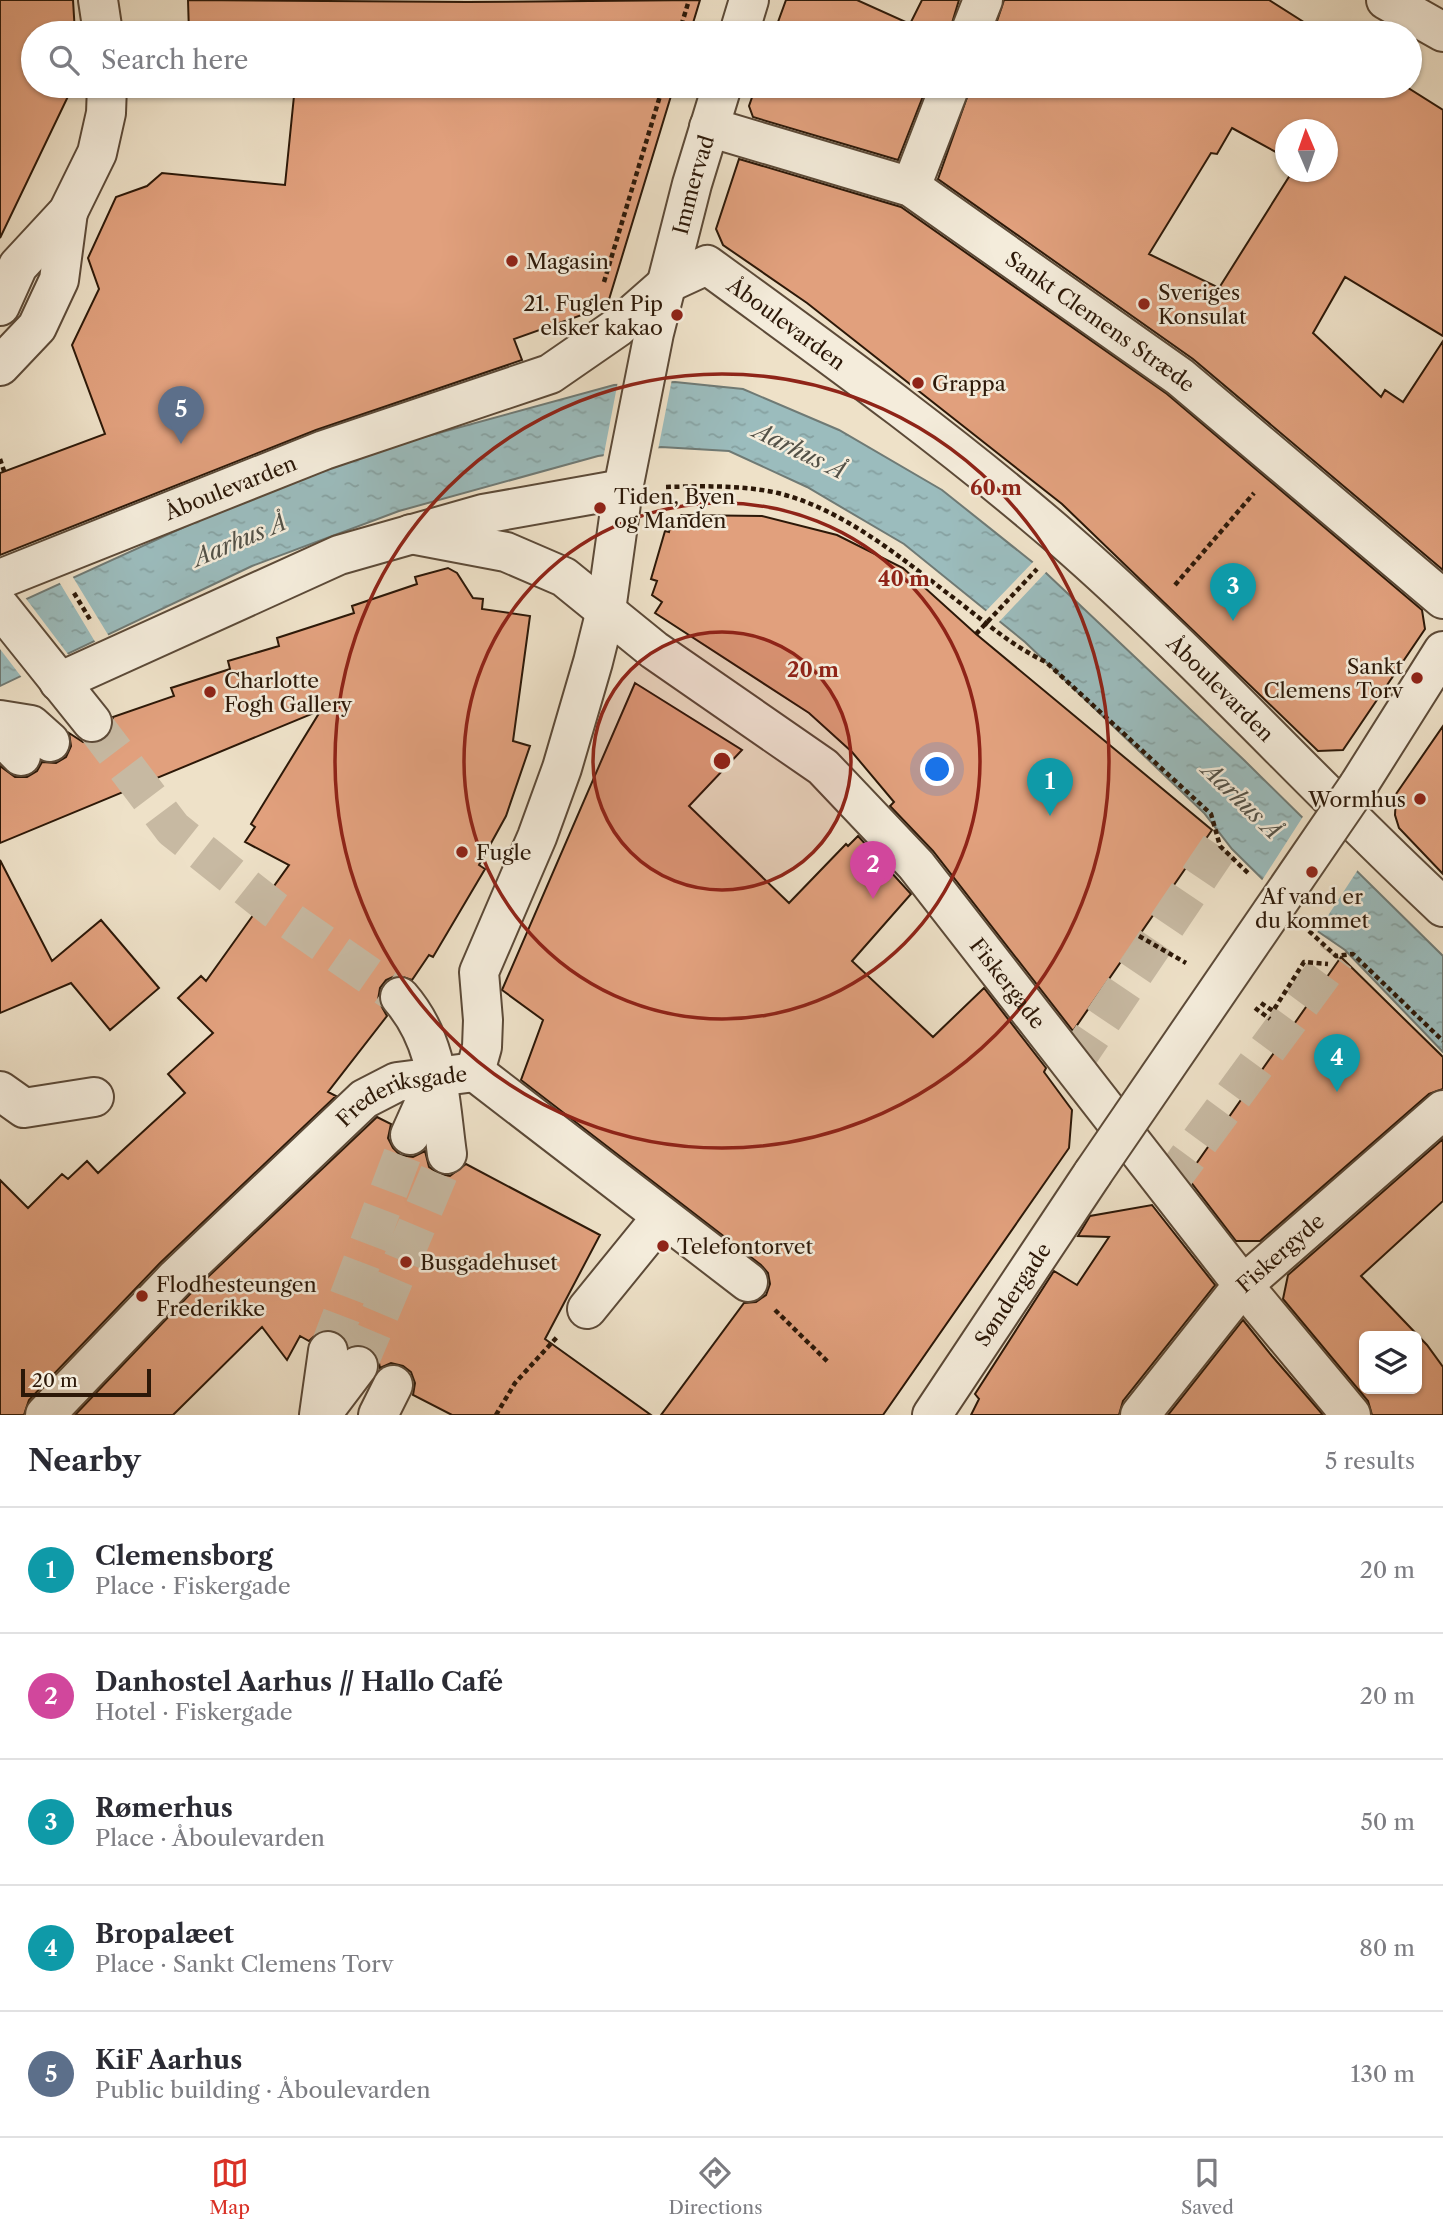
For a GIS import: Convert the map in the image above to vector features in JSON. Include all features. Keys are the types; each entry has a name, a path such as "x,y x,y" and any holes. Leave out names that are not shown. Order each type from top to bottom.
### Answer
{"street":[{"path":"98,0 101,21"},
{"path":"742,21 749,0"},
{"path":"975,21 983,0"},
{"path":"1387,0 1443,32"},
{"path":"0,306 18,266 68,212 97,153 107,98"},
{"name":"Immervad","path":"654,333 718,98"},
{"path":"911,187 945,98"},
{"name":"Sankt Clemens Stræde","path":"709,127 911,187 1180,377 1443,599"},
{"path":"0,366 37,327 58,280 68,212"},
{"name":"Åboulevarden","path":"0,579 324,450 550,374 618,327 668,283 707,265 930,428 1065,540 1148,617 1377,846 1443,907"},
{"name":"Frederiksgade","path":"45,1415 176,1278 365,1099 397,1082 475,1072 482,1047 479,972 537,837 562,768 606,610 624,485 654,333"},
{"path":"53,675 339,555 483,514 624,485"},
{"name":"Fiskergade","path":"411,534 506,552 564,577 654,650 824,767 916,865 1243,1285 1351,1415"},
{"path":"0,607 92,722"},
{"name":"Søndergade","path":"932,1415 1358,786 1443,651"},
{"path":"0,720 31,725 24,744"},
{"path":"400,997 426,1034 437,1075 447,1154"},
{"path":"475,1072 661,1218 748,1282"},
{"path":"410,1135 437,1075"},
{"path":"0,1091 24,1108 94,1097"},
{"name":"Fiskergyde","path":"1140,1415 1243,1285 1443,1110"},
{"path":"587,1309 661,1218"},
{"path":"320,1415 343,1359"}],"path":[{"path":"683,21 689,0"},
{"path":"603,284 659,98"},
{"path":"0,459 4,471"},
{"path":"1148,617 1281,460"},
{"path":"624,485 726,487 778,494 801,501 883,544 989,621 1019,650 1046,662 1211,814 1220,846"},
{"path":"976,634 1043,563"},
{"path":"68,583 97,631"},
{"path":"1336,956 1353,954 1443,1041"},
{"path":"1277,1003 1304,962 1328,964"},
{"path":"748,1282 829,1363"},
{"path":"496,1415 515,1382 555,1338"}],"water":[{"name":"Aarhus Å","path":"675,382 743,389 839,430 942,490 1046,573 1244,760 1443,956 1443,1052 1345,950 1310,926 1232,849 1204,813 1025,642 904,544 807,487 729,451 661,447 598,456 399,511 252,566 0,686 0,611 248,498 373,451 614,385"}],"pier":[{"path":"672,379 658,450 603,459 618,381"},
{"path":"1035,560 1048,570 997,624 984,613"},
{"path":"71,574 110,638 97,645 58,580"},
{"path":"24,596 70,657 23,679 0,649 0,607"},
{"path":"1304,815 1359,868 1316,934 1261,882"}],"building":[{"path":"0,0 73,0 74,21 21,21 21,98 67,98 0,238"},
{"path":"188,0 700,0 694,21 189,21"},
{"path":"786,0 857,0 903,21 778,21"},
{"path":"922,0 959,0 953,21 912,21"},
{"path":"1004,0 1269,0 1302,21 997,21"},
{"path":"1422,97 1443,110 1443,336 1345,277 1313,333 1381,397 1385,390 1403,402 1443,341 1443,570 1193,359 938,179 967,98","holes":["1275,119 1338,119 1338,182 1286,182 1219,288 1149,254 1211,153 1217,154 1232,128 1275,152"]},
{"path":"294,98 670,98 607,306 514,339 522,360 316,430 0,555 0,473 105,434 72,345 99,289 88,258 116,197 147,186 162,173 285,185"},
{"path":"752,98 922,98 898,160 753,117 749,106"},
{"path":"739,159 901,207 1167,394 1422,610 1425,629 1343,750 1318,751 1062,504 807,303 723,245 716,229"},
{"path":"681,515 762,516 837,535 903,568 976,634 1212,830 1073,1031 933,851 890,806 894,802 852,752 809,713 655,613 662,602 652,595 657,581 651,579 665,531 669,532 671,522 680,524"},
{"path":"448,568 457,573 473,598 483,599 482,609 530,616 513,741 530,746 506,816 479,865 485,869 433,957 429,955 412,980 397,975 386,980 380,988 378,1000 387,1016 328,1092 336,1096 160,1263 29,1400 24,1415 0,1415 0,1180 28,1208 62,1174 68,1179 87,1161 98,1173 185,1093 168,1074 213,1033 178,998 201,976 206,981 289,865 245,842 255,827 251,824 321,710 0,843 0,766 15,777 27,777 37,771 42,762 56,763 66,757 71,746 69,733 83,742 96,743 106,739 112,731 113,717 174,696 171,688 230,669 228,661 279,646 277,638 354,613 352,606 417,584 415,577"},
{"path":"635,683 742,750 689,806 789,903 846,844 848,846 858,836 911,894 852,961 933,1037 984,988 1046,1068 1044,1072 1072,1110 1069,1148 883,1415 661,1415 744,1303 756,1302 766,1295 770,1284 768,1273 521,1080 543,1020 502,990"},
{"name":"Wormhus","path":"1443,726 1443,874 1399,828 1395,815 1396,794"},
{"path":"0,860 52,961 101,920 159,988 110,1030 71,983 0,1013"},
{"path":"1341,957 1443,1057 1443,1089 1429,1094 1260,1241 1236,1241 1187,1177"},
{"name":"Busgadehuset","path":"377,1117 391,1124 388,1138 400,1155 413,1157 425,1151 429,1167 439,1174 450,1176 466,1164 600,1235 545,1339 651,1415 452,1415 413,1395 415,1383 411,1372 403,1366 391,1363 380,1368 372,1349 361,1344 349,1346 341,1333 330,1329 320,1331 309,1341 300,1336 287,1360 262,1327 173,1415 75,1415 191,1293"},
{"path":"1443,1139 1443,1201 1361,1276 1414,1331 1359,1331 1359,1390 1283,1299 1288,1275"},
{"path":"1152,1205 1215,1285 1123,1401 1119,1415 971,1415 979,1399 975,1394 1054,1271 1077,1285 1109,1237 1078,1236 1090,1216"},
{"path":"1243,1320 1272,1356 1323,1415 1168,1415"},
{"path":"1422,1340 1443,1367 1443,1415 1372,1415 1368,1401 1362,1394 1422,1394"}],"tunnel":[{"path":"92,722 173,829 275,910 400,997"},
{"path":"1071,1067 1220,846"},
{"path":"1166,1187 1336,956"},
{"path":"328,1351 410,1135"},
{"path":"358,1366 447,1154"}],"place":[{"name":"Magasin","path":"512,261"},
{"name":"Sveriges Konsulat","path":"1144,304"},
{"name":"21. Fuglen Pip elsker kakao","path":"677,315"},
{"name":"Grappa","path":"918,383"},
{"name":"KiF Aarhus","path":"181,444"},
{"name":"Tiden, Byen og Manden","path":"600,508"},
{"name":"Rømerhus","path":"1233,621"},
{"name":"Sankt Clemens Torv","path":"1417,678"},
{"name":"Charlotte Fogh Gallery","path":"210,692"},
{"name":"Wormhus","path":"1420,799"},
{"name":"Clemensborg","path":"1050,816"},
{"name":"Fugle","path":"462,852"},
{"name":"Af vand er du kommet","path":"1312,872"},
{"name":"Danhostel Aarhus // Hallo Café","path":"873,899"},
{"name":"Bropalæet","path":"1337,1092"},
{"name":"Telefontorvet","path":"663,1246"},
{"name":"Busgadehuset","path":"406,1262"},
{"name":"Flodhesteungen Frederikke","path":"142,1296"}]}
